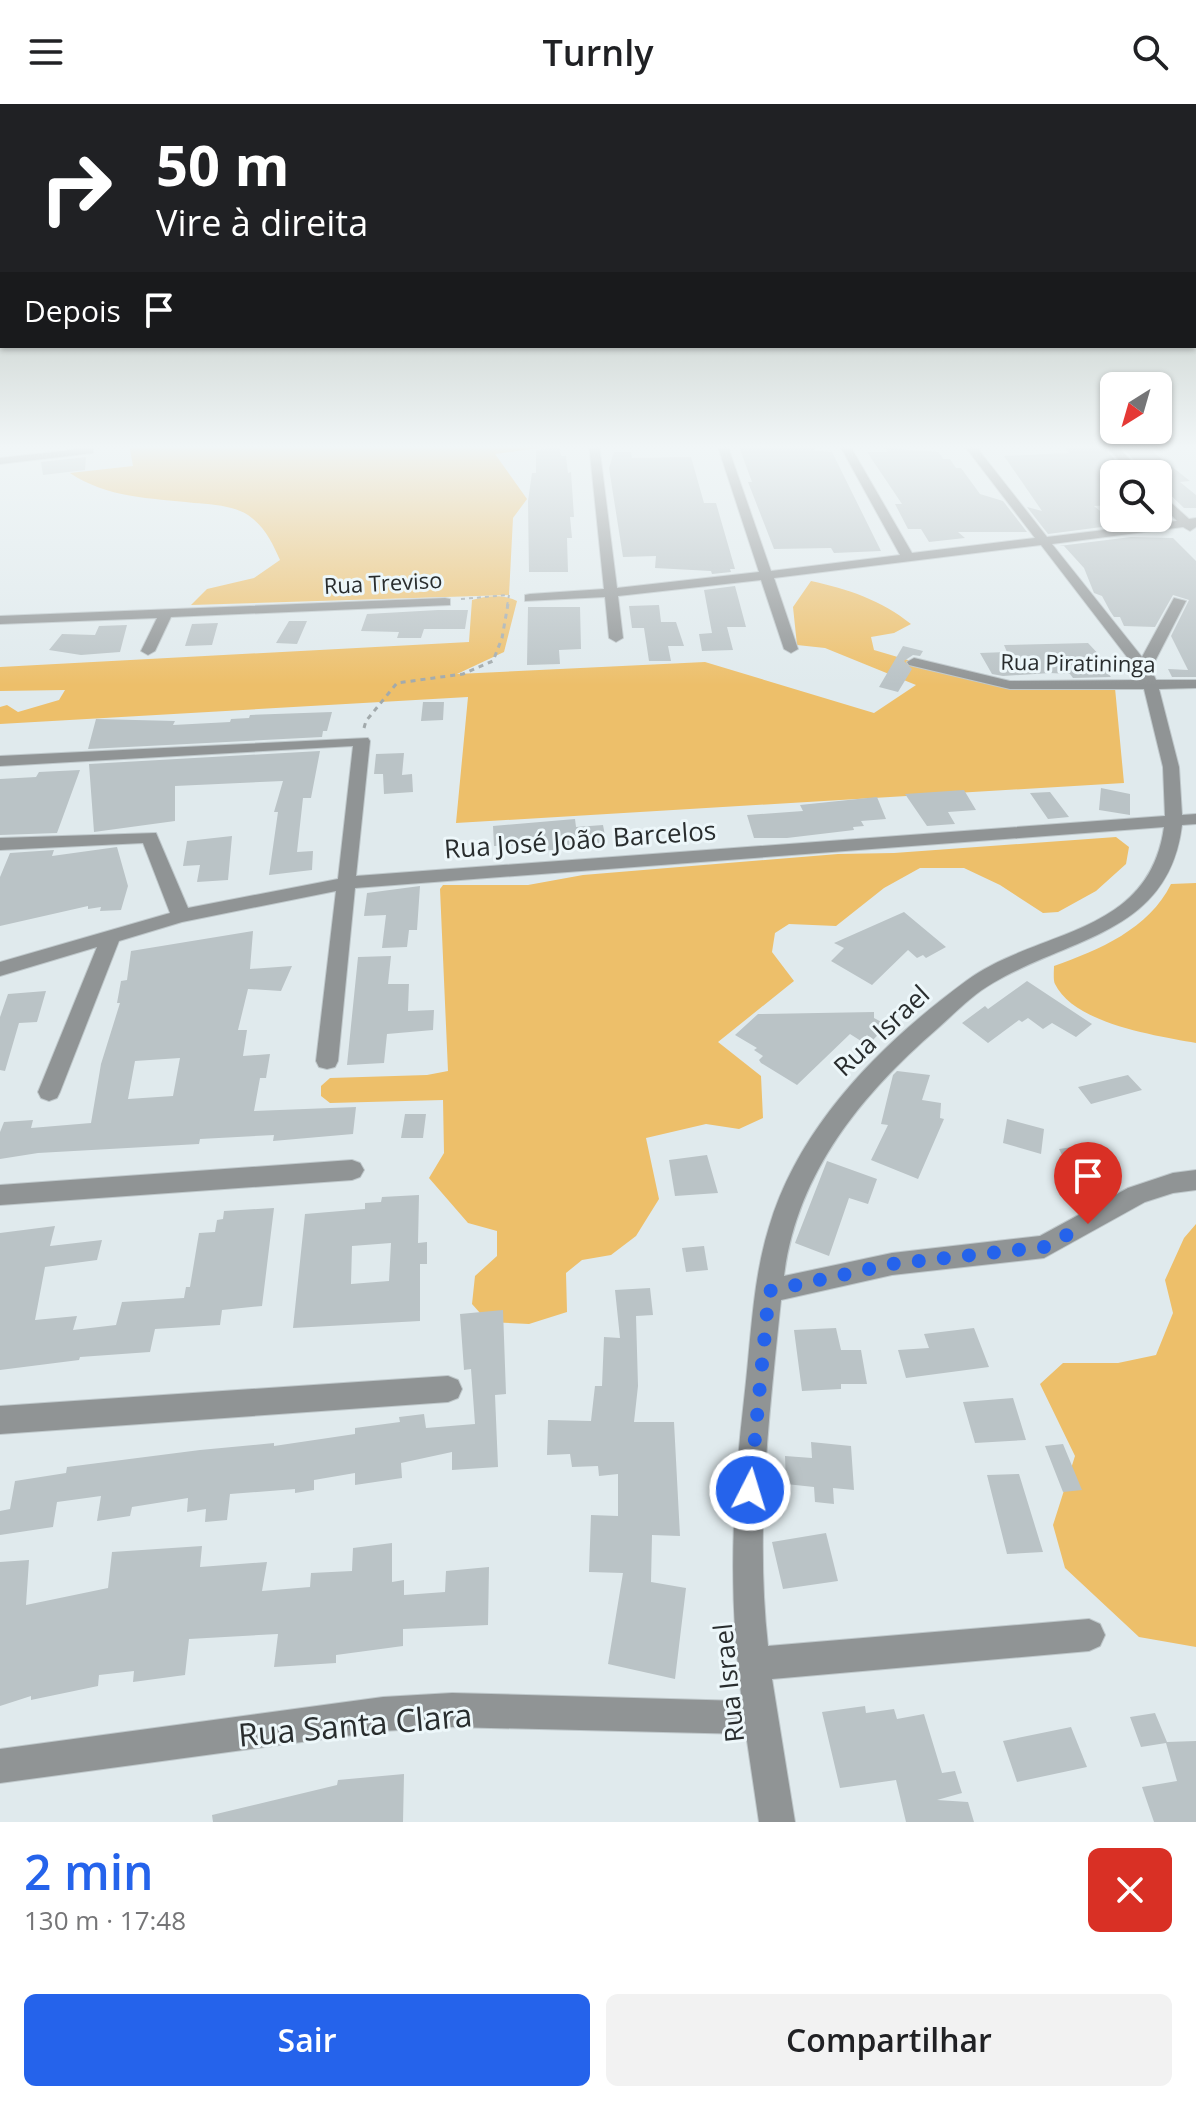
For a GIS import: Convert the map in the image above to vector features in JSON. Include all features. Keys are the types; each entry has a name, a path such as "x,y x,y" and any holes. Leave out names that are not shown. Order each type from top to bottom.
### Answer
{"street":[{"path":"603,524 616,638"},
{"path":"749,524 791,649"},
{"path":"889,524 908,557"},
{"name":"Rua Israel","path":"777,1822 759,1718 746,1562 747,1518 769,1291 779,1234 793,1191 837,1115 899,1048 985,979 1079,937 1127,909 1155,882 1184,820 1148,678 1031,524"},
{"path":"530,598 611,594 1172,524"},
{"path":"1148,678 1160,632 1179,601"},
{"name":"Rua Treviso","path":"0,620 445,602"},
{"path":"148,651 166,613"},
{"name":"Rua Piratininga","path":"914,662 1010,685 1148,678 1196,684"},
{"path":"0,761 362,741 327,1061"},
{"name":"Rua José João Barcelos","path":"0,969 181,916 346,883 1184,820"},
{"path":"0,844 150,837 181,916"},
{"path":"49,1092 111,936"},
{"path":"0,1195 352,1170"},
{"path":"769,1291 892,1264 1044,1247 1137,1195 1173,1183 1196,1180"},
{"path":"0,1420 448,1389"},
{"path":"754,1664 1089,1635"},
{"name":"Rua Santa Clara","path":"0,1766 383,1714 452,1710 759,1718"}],"path":[{"name":"Rua Treviso","path":"445,602 509,595 530,598"},
{"path":"362,741 366,721 397,683 477,672 492,664 498,650 509,595"}],"shaded area":[{"path":"258,524 513,524 509,595 191,605 207,589 254,578 280,560"},
{"path":"811,581 864,596 911,624 894,633 871,637 874,650 989,684 1115,688 1124,783 456,823 468,697 0,724 0,707 7,705 18,712 59,700 65,690 0,691 0,667 469,642 472,600 495,596 517,601 504,652 457,674 705,662 874,713 916,685 825,648 797,645 793,607"},
{"path":"1116,837 1129,847 1126,864 1096,891 1058,912 1043,913 1000,885 964,868 920,868 884,888 836,926 789,924 775,933 772,952 794,981 718,1042 761,1076 763,1118 739,1129 706,1124 646,1138 659,1199 636,1236 611,1255 582,1260 566,1273 567,1312 529,1324 488,1322 472,1304 475,1276 497,1256 497,1231 468,1223 429,1178 444,1153 443,1100 330,1103 321,1096 321,1086 330,1078 427,1075 448,1071 440,889 443,885 528,885 583,875 838,854 894,853"},
{"path":"1196,883 1196,1043 1118,1026 1080,1009 1065,998 1054,982 1054,966 1105,945 1136,926 1162,900 1171,884"},
{"path":"1196,1224 1196,1647 1139,1637 1065,1568 1053,1525 1075,1456 1040,1384 1063,1363 1118,1363 1156,1355 1173,1313 1165,1280 1184,1238"}],"building":[{"path":"528,524 571,524 572,538 567,538 568,572 529,572"},
{"path":"618,524 722,524 735,569 712,574 711,571 655,568 656,556 623,557"},
{"path":"764,524 868,524 881,551 834,553 831,548 774,549"},
{"path":"905,524 1021,524 1027,532 958,532 965,538 929,542 921,529 908,529"},
{"path":"1040,524 1100,524 1100,527 1048,534"},
{"path":"1131,537 1173,538 1196,561 1196,677 1172,677 1168,669 1188,670 1171,636 1189,600 1173,595 1155,627 1124,626 1120,617 1114,617 1102,596 1094,593 1084,568 1064,546 1059,546"},
{"path":"735,586 746,627 727,627 733,650 702,651 699,634 712,633 704,590"},
{"path":"659,605 661,622 676,622 684,646 668,646 671,661 649,661 644,628 632,628 629,606"},
{"path":"528,607 580,607 581,649 559,650 560,664 527,665"},
{"path":"468,610 465,629 424,629 421,638 397,638 399,632 361,631 367,614"},
{"path":"289,621 307,621 297,644 276,643"},
{"path":"218,623 212,645 185,646 192,624"},
{"path":"127,625 120,652 81,655 49,650 62,634 95,635 99,626"},
{"path":"1088,643 1104,660 1097,661 1111,677 1073,678 1070,674 1050,673 992,674 980,653 1007,652 1004,645"},
{"path":"903,646 923,651 920,656 913,655 904,661 912,669 898,692 879,687"},
{"path":"423,702 444,702 443,720 421,721"},
{"path":"332,712 327,731 323,731 322,737 88,749 96,719 175,721 173,725 230,722 231,719 249,718 250,715"},
{"path":"320,751 311,798 303,798 297,852 313,851 312,870 269,875 278,812 274,812 283,781 175,786 175,821 94,832 89,764"},
{"path":"404,753 402,775 412,774 413,792 384,794 383,774 374,774 376,754"},
{"path":"80,770 57,833 0,835 0,779 36,777 39,772"},
{"path":"1101,788 1130,794 1130,815 1099,810"},
{"path":"964,790 976,810 948,812 955,824 927,826 905,794"},
{"path":"1050,792 1069,817 1048,819 1030,793"},
{"path":"877,797 886,819 861,821 864,826 853,827 854,830 787,838 754,838 747,815 803,811 800,805"},
{"path":"575,819 576,827 603,825 607,846 524,852 523,845 494,846 493,826"},
{"path":"232,836 228,880 197,882 200,865 183,866 187,841"},
{"path":"117,847 128,886 121,910 100,911 101,907 88,909 88,906 0,926 0,877 10,853 54,850 52,856"},
{"path":"420,886 417,930 409,930 407,947 382,948 386,915 364,916 367,893"},
{"path":"904,912 946,947 926,958 923,955 917,958 908,950 872,985 831,961 844,948 834,943"},
{"path":"253,931 250,969 292,966 281,991 248,989 238,1030 247,1030 243,1056 270,1054 266,1078 260,1078 254,1111 356,1107 353,1134 273,1141 274,1135 200,1139 199,1144 38,1153 0,1159 0,1132 4,1122 33,1120 31,1128 91,1123 101,1064 120,1003 117,1003 121,981 127,980 131,951","holes":["180,1058 173,1096 128,1099 135,1061"]},
{"path":"391,956 388,984 409,984 408,1011 434,1010 433,1030 387,1034 384,1063 347,1065 358,957"},
{"path":"1027,981 1092,1024 1076,1037 1052,1023 1043,1029 1028,1018 1022,1022 1019,1020 988,1043 962,1023"},
{"path":"46,991 37,1022 19,1023 5,1071 0,1070 0,1017 8,994"},
{"path":"874,1012 874,1018 887,1025 873,1040 867,1035 861,1041 850,1034 797,1085 761,1063 759,1060 763,1056 754,1050 757,1048 735,1035 758,1014"},
{"path":"897,1071 930,1075 922,1100 941,1103 940,1118 944,1119 918,1179 871,1160 888,1125 881,1124 893,1075"},
{"path":"1128,1075 1142,1090 1091,1104 1078,1087"},
{"path":"405,1114 426,1114 423,1138 401,1138"},
{"path":"1007,1119 1044,1129 1041,1154 1003,1143"},
{"path":"1086,1145 1096,1162 1067,1165 1059,1149"},
{"path":"707,1155 718,1193 675,1196 669,1160"},
{"path":"827,1161 877,1179 868,1204 849,1198 829,1256 795,1243"},
{"path":"419,1195 418,1243 427,1242 427,1264 420,1264 420,1321 293,1328 305,1214 365,1209 365,1203 381,1202 382,1197","holes":["391,1243 389,1281 351,1284 352,1246"]},
{"path":"274,1208 262,1306 222,1310 220,1325 155,1329 150,1352 80,1357 79,1360 0,1370 0,1233 55,1226 50,1246 102,1240 97,1260 45,1267 35,1320 77,1316 73,1330 116,1325 122,1302 184,1298 186,1287 190,1287 199,1233 215,1232 217,1220 223,1219 224,1211"},
{"path":"704,1246 708,1270 686,1272 682,1248"},
{"path":"650,1288 653,1315 636,1316 638,1386 634,1422 674,1422 680,1536 652,1535 651,1582 686,1588 675,1679 608,1664 623,1573 589,1572 591,1515 618,1516 618,1474 599,1476 598,1466 572,1467 570,1454 547,1455 548,1420 591,1421 595,1386 602,1386 604,1337 620,1338 615,1290"},
{"path":"503,1310 506,1394 495,1395 498,1467 452,1470 452,1452 401,1463 402,1478 355,1485 355,1473 314,1480 314,1490 230,1494 227,1520 205,1522 206,1509 187,1512 188,1498 132,1507 130,1516 97,1521 101,1496 57,1502 53,1527 0,1535 0,1511 10,1509 15,1481 66,1473 67,1467 200,1450 274,1443 274,1446 355,1434 355,1428 400,1422 399,1417 424,1414 426,1428 475,1424 471,1369 464,1370 460,1314"},
{"path":"836,1328 841,1350 861,1350 867,1384 841,1384 841,1389 802,1391 794,1330"},
{"path":"974,1328 989,1367 906,1378 898,1350 929,1348 924,1334"},
{"path":"1013,1398 1026,1440 975,1443 963,1402"},
{"path":"811,1442 851,1446 854,1490 833,1488 834,1504 815,1502 814,1487 786,1484 785,1456 812,1458"},
{"path":"1063,1444 1082,1490 1063,1492 1045,1446"},
{"path":"1019,1474 1043,1552 1007,1554 987,1475"},
{"path":"826,1533 838,1581 783,1589 772,1542"},
{"path":"392,1543 392,1582 404,1580 404,1595 445,1592 446,1571 489,1567 488,1625 403,1629 403,1646 336,1655 336,1663 274,1667 278,1634 189,1639 185,1675 133,1682 134,1671 99,1675 98,1686 31,1700 31,1696 0,1706 0,1562 29,1560 26,1605 108,1588 112,1552 202,1546 200,1567 267,1562 262,1591 310,1587 311,1573 352,1571 353,1548"},
{"path":"865,1706 866,1713 894,1709 897,1719 924,1714 942,1773 955,1771 962,1793 937,1800 968,1802 974,1822 906,1822 896,1780 840,1788 822,1712"},
{"path":"1155,1713 1167,1742 1196,1741 1196,1822 1154,1822 1142,1787 1177,1781 1166,1743 1141,1747 1130,1717"},
{"path":"1071,1727 1087,1767 1017,1782 1003,1741"},
{"path":"404,1774 403,1822 213,1822 212,1815 337,1785 338,1780"}],"route":[{"path":"750,1490 769,1291 892,1264 1044,1247 1088,1224"}]}
